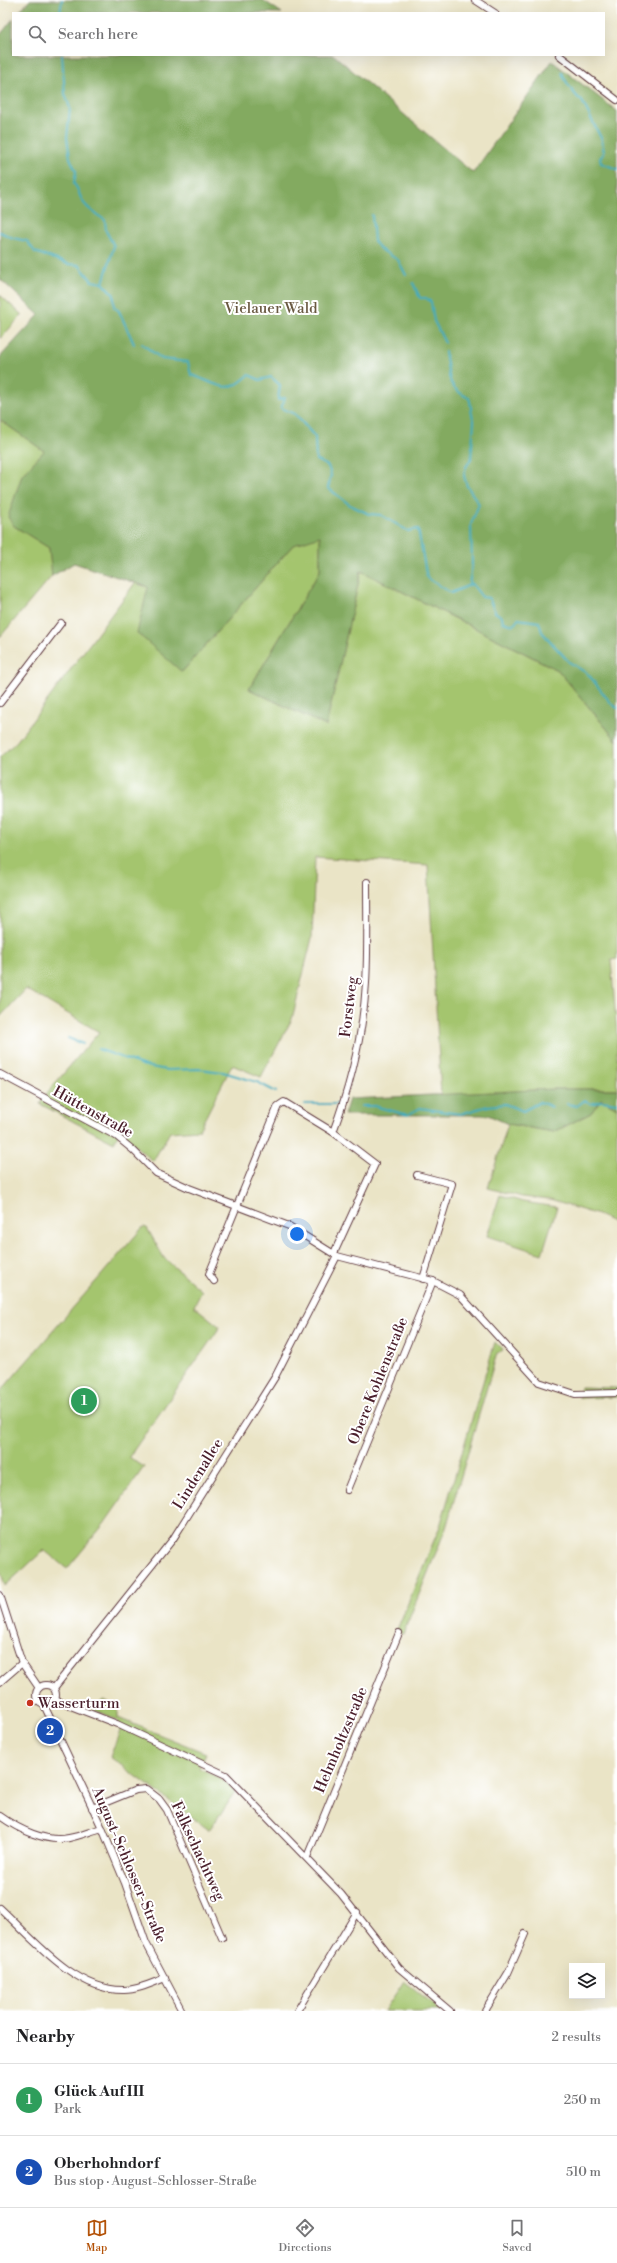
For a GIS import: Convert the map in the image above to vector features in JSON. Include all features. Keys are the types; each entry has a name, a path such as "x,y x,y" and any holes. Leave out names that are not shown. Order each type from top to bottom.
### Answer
{"street":[{"path":"475,0 493,12"},
{"path":"560,56 617,100"},
{"path":"0,703 61,623"},
{"name":"Forstweg","path":"333,1132 346,1097 360,1035 366,983 367,882"},
{"name":"Hüttenstraße","path":"0,1074 116,1136 134,1150 156,1174 236,1207"},
{"path":"214,1281 209,1274 278,1106 284,1102 333,1132 375,1164 336,1255"},
{"path":"417,1175 452,1184 423,1279"},
{"path":"236,1207 289,1226 336,1255 433,1281 460,1295 539,1382 575,1394 617,1393"},
{"name":"Lindenallee","path":"54,1688 173,1539 275,1377 336,1255"},
{"name":"Obere Kohlenstraße","path":"347,1490 433,1281"},
{"path":"0,1595 22,1663 39,1688"},
{"name":"Helmholtzstraße","path":"306,1857 399,1633"},
{"path":"0,1682 22,1663"},
{"path":"48,1685 54,1688 56,1694 55,1700 50,1705 44,1705 36,1698 39,1688 48,1685"},
{"path":"55,1700 117,1724 226,1775 357,1912 399,1968 450,2011"},
{"name":"August-Schlosser-Straße","path":"44,1705 102,1828 125,1883 146,1943 182,2011"},
{"name":"Falkschachtweg","path":"92,1808 136,1790 146,1789 159,1799 167,1810 222,1938"},
{"path":"0,1816 10,1823 44,1838 68,1838 102,1828"},
{"path":"0,1908 68,1970 90,1984 107,1990 126,1990 143,1987 165,1978"},
{"path":"297,2011 357,1912"},
{"path":"485,2011 508,1973 526,1934"}],"green space":[{"path":"30,0 263,0 281,12 19,12"},
{"name":"Vielauer Wald","path":"12,20 12,56 335,56 473,173 552,61 617,111 617,741 558,670 361,571 326,726 249,689 320,571 320,536 293,545 182,672 137,633 148,587 74,563 52,576 49,548 14,526 8,517 22,475 44,451 0,420 0,357 39,315 0,279 0,35"},
{"path":"0,295 22,315 0,339"},
{"path":"0,420 44,451 22,475 14,526 49,548 52,576 0,637"},
{"path":"320,535 320,571 249,689 326,726 361,571 558,670 617,741 617,959 611,960 617,1034 617,1089 554,1089 441,1096 428,865 315,857 312,938 292,1019 261,1077 232,1065 199,1130 170,1132 153,1161 119,1132 114,1143 40,1104 46,1094 99,1032 26,989 0,1017 0,757 17,741 135,583 148,587 182,672 293,545"},
{"path":"554,1089 617,1089 617,1108 601,1099 591,1113 554,1132 508,1124 488,1115 344,1115 349,1099"},
{"path":"601,1099 617,1108 617,1224 598,1215 550,1200 522,1197 488,1188 508,1124 554,1132 591,1113"},
{"path":"500,1195 523,1202 557,1207 542,1254 487,1236"},
{"path":"143,1227 147,1228 164,1258 202,1291 194,1306 220,1327 129,1457 144,1467 104,1524 67,1569 44,1550 5,1586 0,1568 0,1392"},
{"path":"495,1342 503,1350 497,1353 446,1528 403,1634 396,1632 440,1526"},
{"path":"581,1387 617,1388 617,1397 579,1398"},
{"path":"103,1700 118,1707 118,1718 206,1753 199,1768 223,1779 236,1792 209,1830 110,1757 120,1731 117,1720 94,1709"},
{"path":"404,1981 442,2011 384,2011"}],"waterway":[{"path":"60,12 62,0"},
{"path":"62,56 65,94 70,108 67,138 70,158 76,171 74,184 77,187 85,205 105,220 106,231 114,246 103,283"},
{"path":"562,72 570,88 582,101 602,140 604,153 600,158 601,163 617,169"},
{"path":"372,215 374,241 380,249 398,260 406,275"},
{"path":"0,232 13,238 27,241 35,252 68,264 79,265 92,281 103,283 114,295 114,307 119,311 134,344"},
{"path":"413,283 420,298 426,298 431,302 434,321 445,343"},
{"path":"142,344 162,359 188,362 191,375 217,385 228,387 233,386 249,375 260,380 271,377 280,385 278,400 285,398 281,408 295,414 315,437 316,460 328,466 331,475 328,488 350,505 369,514 381,515 408,531 418,529 427,578 451,593 472,584 482,597 489,598 495,612 502,617 503,622 514,625 518,619 539,622 542,632 569,662 588,674 610,702 617,708"},
{"path":"445,352 448,374 452,385 461,394 469,398 474,421 471,459 466,467 464,476 467,486 479,504 471,524 472,566 469,585"},
{"path":"68,1038 83,1044"},
{"path":"98,1049 145,1066 167,1070 199,1069 223,1072 257,1082 276,1092"},
{"path":"567,1104 577,1106 585,1100 591,1104 601,1101 617,1103"},
{"path":"361,1106 374,1106 408,1115 420,1108 460,1114 488,1106 505,1104 523,1111 540,1102 552,1107"},
{"path":"305,1104 337,1104"}],"place":[{"name":"Glück Auf III","path":"84,1401"},
{"name":"Wasserturm","path":"30,1703"},
{"name":"Oberhohndorf","path":"50,1731"}]}
